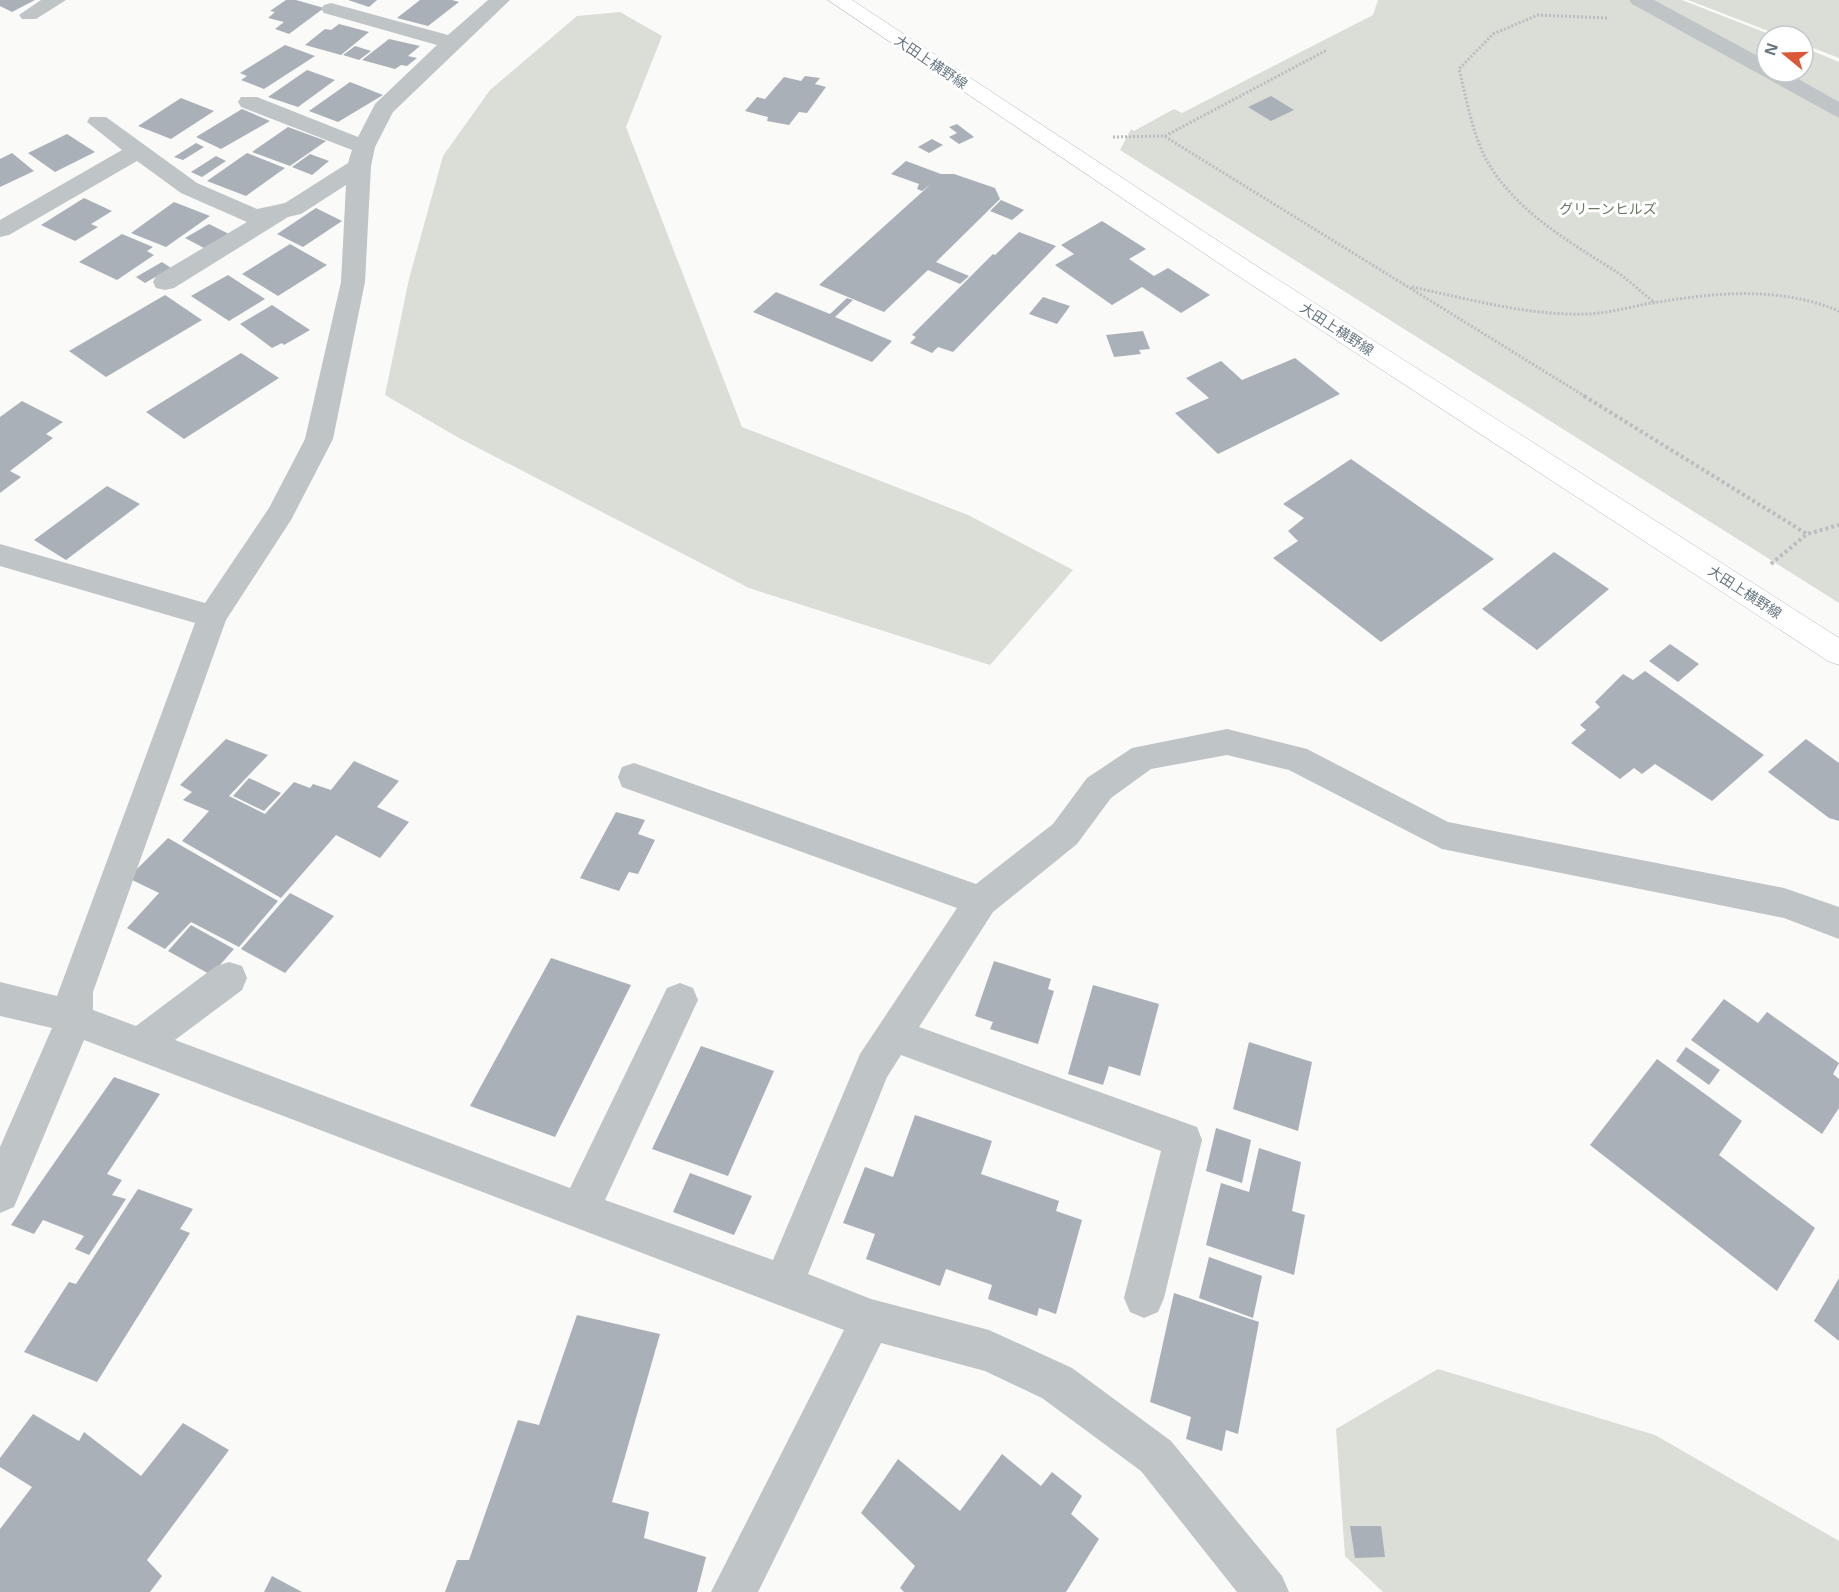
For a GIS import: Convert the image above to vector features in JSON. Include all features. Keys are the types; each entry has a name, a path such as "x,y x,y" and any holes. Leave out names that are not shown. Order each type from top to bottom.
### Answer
{"main road":[{"name":"大田上横野線","path":"838,0 1235,263 1839,653"}],"street":[{"path":"29,15 56,0"},
{"path":"0,1193 74,1020 75,992 212,617 230,585 281,513 319,439 353,282 361,156 383,109 500,0"},
{"path":"1639,0 1755,63"},
{"path":"332,9 452,43"},
{"path":"1792,84 1839,111"},
{"path":"249,102 361,156"},
{"path":"98,122 189,188 255,217 293,209 361,156"},
{"path":"0,230 138,151"},
{"path":"165,282 281,212"},
{"path":"0,555 212,617"},
{"path":"783,1284 873,1066 981,901 1065,834 1099,788 1143,757 1227,742 1296,758 1442,835 1784,903 1839,923"},
{"path":"634,777 981,901"},
{"path":"139,1046 229,978"},
{"path":"0,999 46,1009 579,1211 783,1284 871,1320 989,1350 1057,1383 1156,1456 1266,1592"},
{"path":"579,1211 680,1000"},
{"path":"892,1035 1183,1140 1144,1298"},
{"path":"735,1592 871,1320"}],"path":[{"path":"1655,303 1614,270 1572,245 1523,208 1487,161 1467,103 1459,69 1493,34 1538,15 1682,22"},
{"path":"1110,137 1164,136 1327,50"},
{"path":"1164,136 1807,534"},
{"path":"1409,286 1572,314 1602,313 1655,303 1758,291 1797,296 1839,311"},
{"path":"1768,567 1807,534 1839,525"}],"green space":[{"name":"グリーンヒルズ","path":"1378,0 1682,0 1755,29 1755,84 1815,84 1815,52 1839,62 1839,603 1120,150 1131,129 1134,131 1174,109 1182,113 1373,15"},
{"path":"1688,0 1839,0 1839,58 1815,49 1815,24 1755,24 1755,26"},
{"path":"620,12 662,36 626,127 742,427 968,515 1073,570 990,665 749,588 459,438 385,395 409,279 443,156 490,90 577,16"},
{"path":"1438,1369 1655,1435 1839,1541 1839,1592 1383,1592 1345,1556 1336,1429"}],"building":[{"path":"0,0 35,0 12,12 0,6"},
{"path":"286,0 296,0 324,8 289,34 275,29 284,22 268,18 275,12 270,11"},
{"path":"348,0 377,0 369,7"},
{"path":"420,0 459,2 428,26 397,18"},
{"path":"339,24 369,32 341,55 305,45 325,29 331,30"},
{"path":"389,39 420,46 408,56 417,58 407,66 401,65 395,69 362,60"},
{"path":"285,45 315,56 264,89 241,80 247,76 240,73"},
{"path":"355,46 371,51 359,60 343,55"},
{"path":"307,70 335,80 298,107 268,97"},
{"path":"805,76 820,78 815,84 826,87 807,113 799,112 789,125 767,121 768,117 745,111 757,97 765,99 784,77 801,81"},
{"path":"350,82 383,95 338,122 309,111"},
{"path":"1271,96 1294,110 1271,121 1248,107"},
{"path":"181,98 214,111 171,139 138,126"},
{"path":"242,109 270,121 221,149 196,137"},
{"path":"957,124 974,137 959,144 949,137 957,133 949,127"},
{"path":"288,127 326,141 290,166 252,152"},
{"path":"67,134 95,152 55,172 28,153"},
{"path":"932,139 943,145 929,153 918,147"},
{"path":"196,143 204,147 183,160 174,157"},
{"path":"12,153 34,171 0,187 0,159"},
{"path":"247,153 285,168 246,196 207,181"},
{"path":"310,154 329,161 312,175 292,167"},
{"path":"216,156 226,161 202,177 191,172"},
{"path":"906,161 941,174 954,174 995,188 1000,199 936,262 969,276 960,284 928,270 884,312 819,285 931,184 922,191 917,189 919,184 891,174"},
{"path":"84,198 112,211 91,224 98,227 75,241 41,225"},
{"path":"1001,200 1024,210 1012,220 990,211"},
{"path":"174,202 210,216 166,247 131,233"},
{"path":"316,208 342,221 303,247 277,234"},
{"path":"1102,221 1146,249 1129,259 1154,276 1168,268 1210,295 1181,313 1142,287 1112,305 1055,265 1074,254 1061,245"},
{"path":"209,224 229,234 204,248 185,238"},
{"path":"1019,232 1056,246 953,352 938,347 932,353 910,343 916,337 912,335 993,254 995,255"},
{"path":"122,234 153,247 147,251 154,255 117,280 79,262"},
{"path":"290,244 327,265 278,296 242,274"},
{"path":"162,262 171,268 145,283 136,277"},
{"path":"228,275 265,299 229,321 191,296"},
{"path":"776,292 830,314 847,298 853,300 835,317 892,341 872,362 753,312"},
{"path":"165,295 202,320 106,377 69,351"},
{"path":"1043,297 1070,306 1057,324 1029,314"},
{"path":"272,305 310,330 284,345 282,343 272,348 240,324"},
{"path":"1143,331 1150,349 1139,350 1141,354 1114,357 1106,335"},
{"path":"241,353 279,378 184,439 146,412"},
{"path":"1295,358 1340,394 1218,454 1175,413 1209,398 1186,378 1221,361 1242,380"},
{"path":"22,401 63,422 46,434 53,438 10,471 21,477 0,493 0,417"},
{"path":"1351,459 1494,559 1381,642 1273,558 1298,541 1288,531 1304,518 1283,504"},
{"path":"107,486 140,504 66,560 34,540"},
{"path":"1554,552 1609,589 1537,650 1482,609"},
{"path":"1670,644 1699,664 1678,682 1649,661"},
{"path":"1645,671 1764,755 1712,801 1655,764 1642,774 1634,768 1620,779 1571,743 1586,730 1580,725 1600,707 1595,702 1623,674 1633,680"},
{"path":"226,739 268,755 229,796 265,814 294,782 310,788 313,784 331,790 354,761 399,781 377,807 409,822 380,858 336,835 281,898 182,841 209,811 183,800 192,792 180,785"},
{"path":"1806,739 1839,763 1839,821 1829,818 1768,772"},
{"path":"249,778 281,793 264,811 233,796"},
{"path":"616,812 645,820 638,834 655,840 638,874 629,872 619,891 580,878"},
{"path":"168,838 278,901 239,947 191,922 165,949 127,928 159,893 128,878"},
{"path":"290,893 334,916 285,973 241,949"},
{"path":"191,925 234,949 211,975 168,951"},
{"path":"551,958 631,985 555,1137 470,1106"},
{"path":"994,961 1051,979 1048,989 1054,991 1038,1044 990,1029 993,1022 975,1016"},
{"path":"1093,985 1159,1004 1140,1076 1109,1066 1103,1085 1068,1074"},
{"path":"1724,999 1758,1023 1767,1012 1839,1063 1833,1074 1839,1079 1839,1108 1822,1134 1691,1040"},
{"path":"1249,1042 1312,1062 1298,1131 1233,1109"},
{"path":"701,1046 774,1071 728,1176 652,1149"},
{"path":"1686,1047 1720,1070 1709,1085 1676,1061"},
{"path":"1657,1059 1742,1121 1719,1155 1815,1228 1777,1291 1590,1145"},
{"path":"114,1077 160,1094 107,1174 122,1180 112,1195 126,1199 89,1255 75,1249 84,1236 43,1220 34,1234 11,1225"},
{"path":"915,1115 992,1141 981,1174 1059,1201 1056,1211 1082,1220 1056,1314 1039,1308 1037,1316 988,1299 992,1285 946,1269 940,1286 866,1259 875,1234 843,1223 865,1167 893,1177"},
{"path":"1216,1128 1251,1140 1242,1183 1206,1171"},
{"path":"1259,1148 1301,1162 1292,1211 1305,1215 1294,1275 1206,1245 1221,1183 1249,1192"},
{"path":"690,1173 752,1196 734,1235 673,1212"},
{"path":"138,1189 193,1209 180,1229 190,1233 97,1382 24,1352 69,1282 76,1284"},
{"path":"1209,1257 1262,1276 1253,1318 1199,1298"},
{"path":"1839,1278 1839,1341 1814,1321"},
{"path":"1174,1293 1259,1322 1238,1434 1226,1430 1222,1451 1186,1439 1191,1417 1150,1402"},
{"path":"577,1315 660,1334 612,1502 649,1512 644,1538 706,1557 697,1592 445,1592 457,1560 469,1560 518,1420 539,1425"},
{"path":"33,1414 79,1441 84,1432 141,1476 183,1423 229,1450 147,1560 162,1576 150,1592 0,1592 0,1529 32,1487 0,1467 0,1458"},
{"path":"1002,1454 1041,1486 1052,1472 1082,1496 1071,1514 1099,1539 1066,1592 904,1592 900,1588 915,1566 861,1513 898,1459 960,1511"},
{"path":"1350,1526 1381,1526 1385,1557 1355,1558"},
{"path":"272,1576 302,1592 264,1592"}]}
